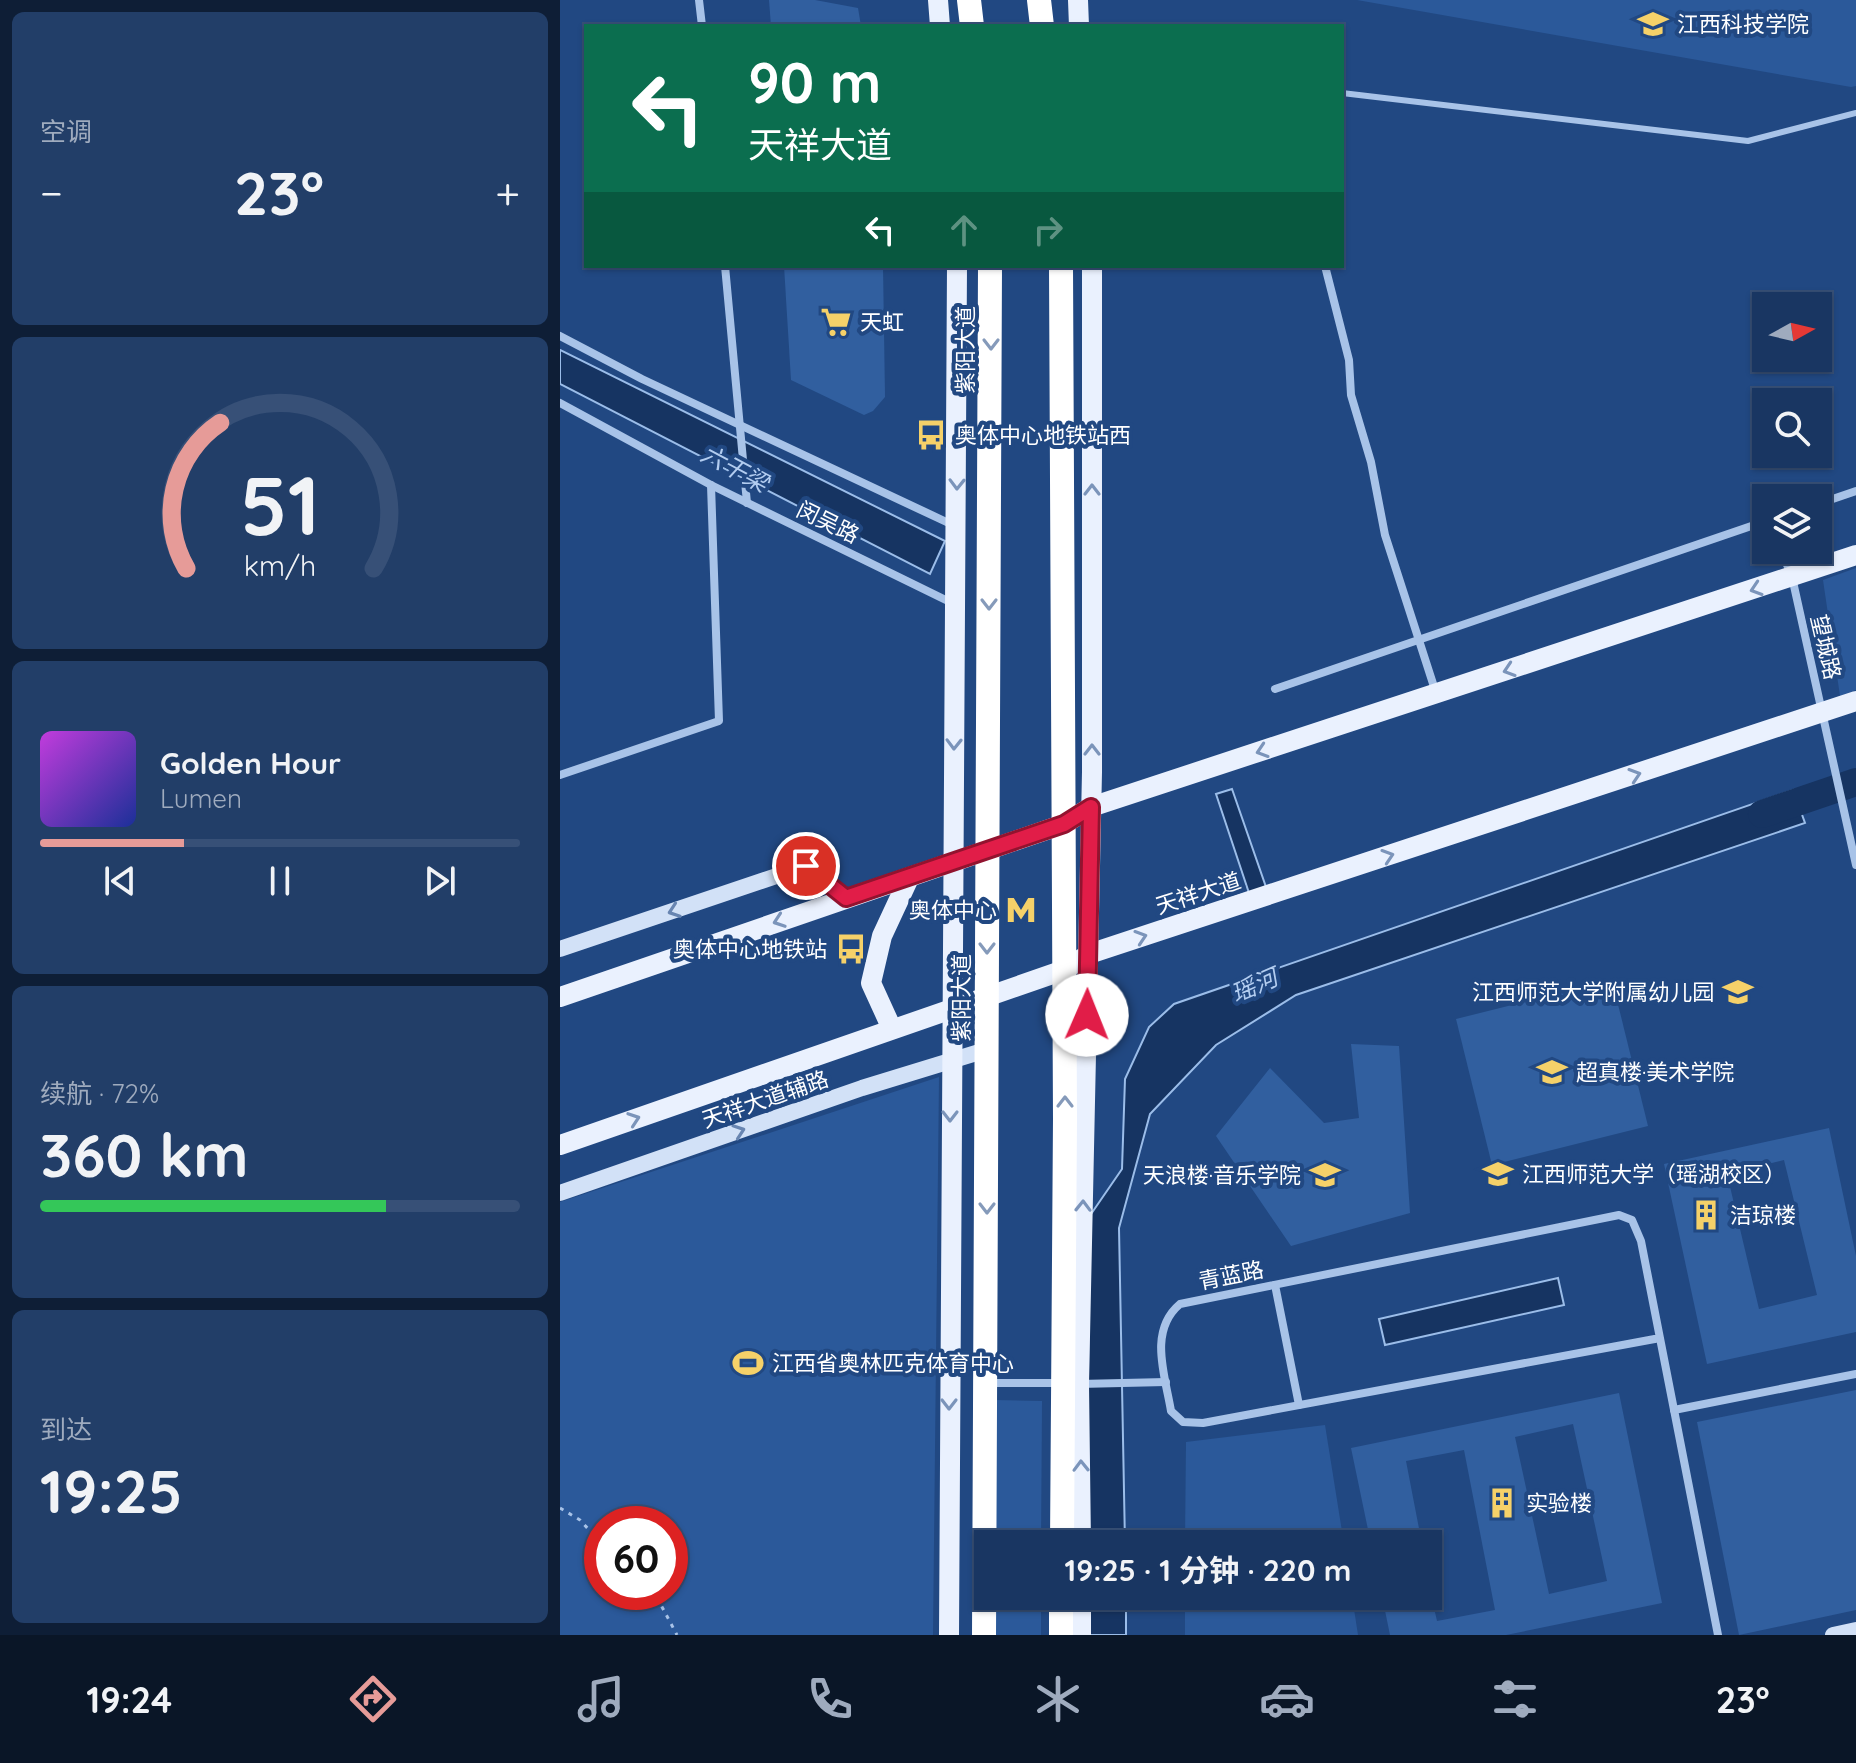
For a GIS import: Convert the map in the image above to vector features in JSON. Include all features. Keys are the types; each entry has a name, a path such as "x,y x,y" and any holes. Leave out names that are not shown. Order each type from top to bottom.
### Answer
{"highway":[{"path":"969,0 972,24"},
{"path":"1039,0 1042,24"},
{"name":"紫阳大道","path":"984,1635 990,268"},
{"path":"1061,268 1064,970 1071,1384 1063,1530"},
{"path":"1061,1610 1061,1635"}],"main road":[{"path":"938,0 940,24"},
{"path":"1078,0 1079,24"},
{"path":"949,1635 957,268"},
{"path":"1080,1530 1071,1384 1089,954 1092,268"},
{"path":"560,997 1064,824 1091,807 1856,555"},
{"name":"天祥大道","path":"560,1145 1064,970 1089,954 1824,722 1856,701"},
{"path":"560,949 806,866 846,898"},
{"path":"892,1029 871,983 882,936 909,878"},
{"name":"天祥大道辅路","path":"560,1193 862,1088 986,1050"},
{"path":"1081,1610 1081,1635"},
{"path":"1833,1635 1856,1630"}],"street":[{"path":"699,0 702,24"},
{"path":"725,268 747,503"},
{"path":"1326,268 1349,360 1351,395 1371,462 1385,535 1436,694"},
{"path":"560,336 956,526"},
{"name":"闵吴路","path":"560,403 711,485 955,604"},
{"path":"560,775 719,721 711,485"},
{"path":"1832,499 1856,491"},
{"path":"1275,689 1752,526"},
{"name":"望城路","path":"1787,564 1856,865"},
{"name":"青蓝路","path":"1660,1338 1203,1423 1183,1422 1171,1411 1159,1341 1168,1315 1180,1304 1619,1215 1632,1220 1641,1241 1660,1338 1718,1635"},
{"path":"1275,1285 1299,1405"},
{"path":"1674,1410 1856,1374"},
{"path":"986,1383 1166,1382"}],"lane":[{"path":"1344,93 1748,141 1856,113"}],"path":[{"path":"560,1508 584,1524"},
{"path":"664,1610 677,1635"}],"shaded area":[{"name":"江西科技学院","path":"1357,0 1856,0 1856,86 1851,87"},
{"path":"1856,568 1856,690 1840,696 1823,580"},
{"name":"江西省奥林匹克体育中心","path":"939,1077 933,1635 560,1635 560,1202"},
{"path":"994,1400 1042,1401 1041,1530 994,1530"},
{"path":"1325,1425 1342,1530 1185,1530 1186,1442"},
{"path":"994,1610 1041,1610 1041,1635 994,1635"},
{"path":"1185,1610 1354,1610 1358,1635 1185,1635"}],"water":[{"name":"六干梁","path":"560,350 945,541 930,574 560,384"},
{"path":"1232,789 1267,890 1250,896 1216,794"},
{"path":"1793,790 1805,823 1296,995 1216,1045 1150,1114 1119,1228 1125,1530 1087,1530 1089,1217 1122,1169 1125,1079 1149,1027 1174,1004"},
{"path":"1558,1278 1564,1305 1385,1345 1379,1319"},
{"path":"1086,1610 1126,1610 1126,1635 1086,1635"}],"building":[{"path":"769,0 815,0 858,8 861,24 771,24"},
{"name":"天虹","path":"784,268 883,268 885,397 873,411 864,415 791,380"},
{"name":"超真楼·美术学院","path":"1612,980 1648,1126 1492,1165 1456,1019"},
{"name":"天浪楼·音乐学院","path":"1351,1044 1399,1046 1410,1213 1291,1246 1216,1136 1270,1068 1324,1123 1359,1118"},
{"name":"洁琼楼","path":"1829,1128 1856,1256 1856,1332 1707,1364 1664,1164","holes":["1784,1160 1817,1295 1759,1309 1727,1174"]},
{"path":"1856,1390 1856,1610 1739,1635 1697,1422"},
{"name":"实验楼","path":"1619,1393 1662,1603 1506,1635 1390,1635 1385,1610 1435,1610 1437,1621 1495,1610 1464,1450 1406,1461 1419,1530 1368,1530 1351,1448","holes":["1573,1424 1607,1581 1549,1594 1515,1437"]}],"waterway":[{"name":"瑶河","path":"1762,814 1856,782"}],"place":[{"name":"江西科技学院","path":"1653,24"},
{"name":"天虹","path":"836,322"},
{"name":"奥体中心地铁站西","path":"931,435"},
{"name":"奥体中心","path":"1021,910"},
{"name":"奥体中心地铁站","path":"851,949"},
{"name":"江西师范大学附属幼儿园","path":"1738,992"},
{"name":"超真楼·美术学院","path":"1552,1072"},
{"name":"江西师范大学（瑶湖校区）","path":"1498,1174"},
{"name":"天浪楼·音乐学院","path":"1325,1175"},
{"name":"洁琼楼","path":"1706,1215"},
{"name":"江西省奥林匹克体育中心","path":"748,1363"},
{"name":"实验楼","path":"1502,1503"}],"route":[{"path":"806,866 846,898 1064,824 1091,807 1087,1015"}]}
